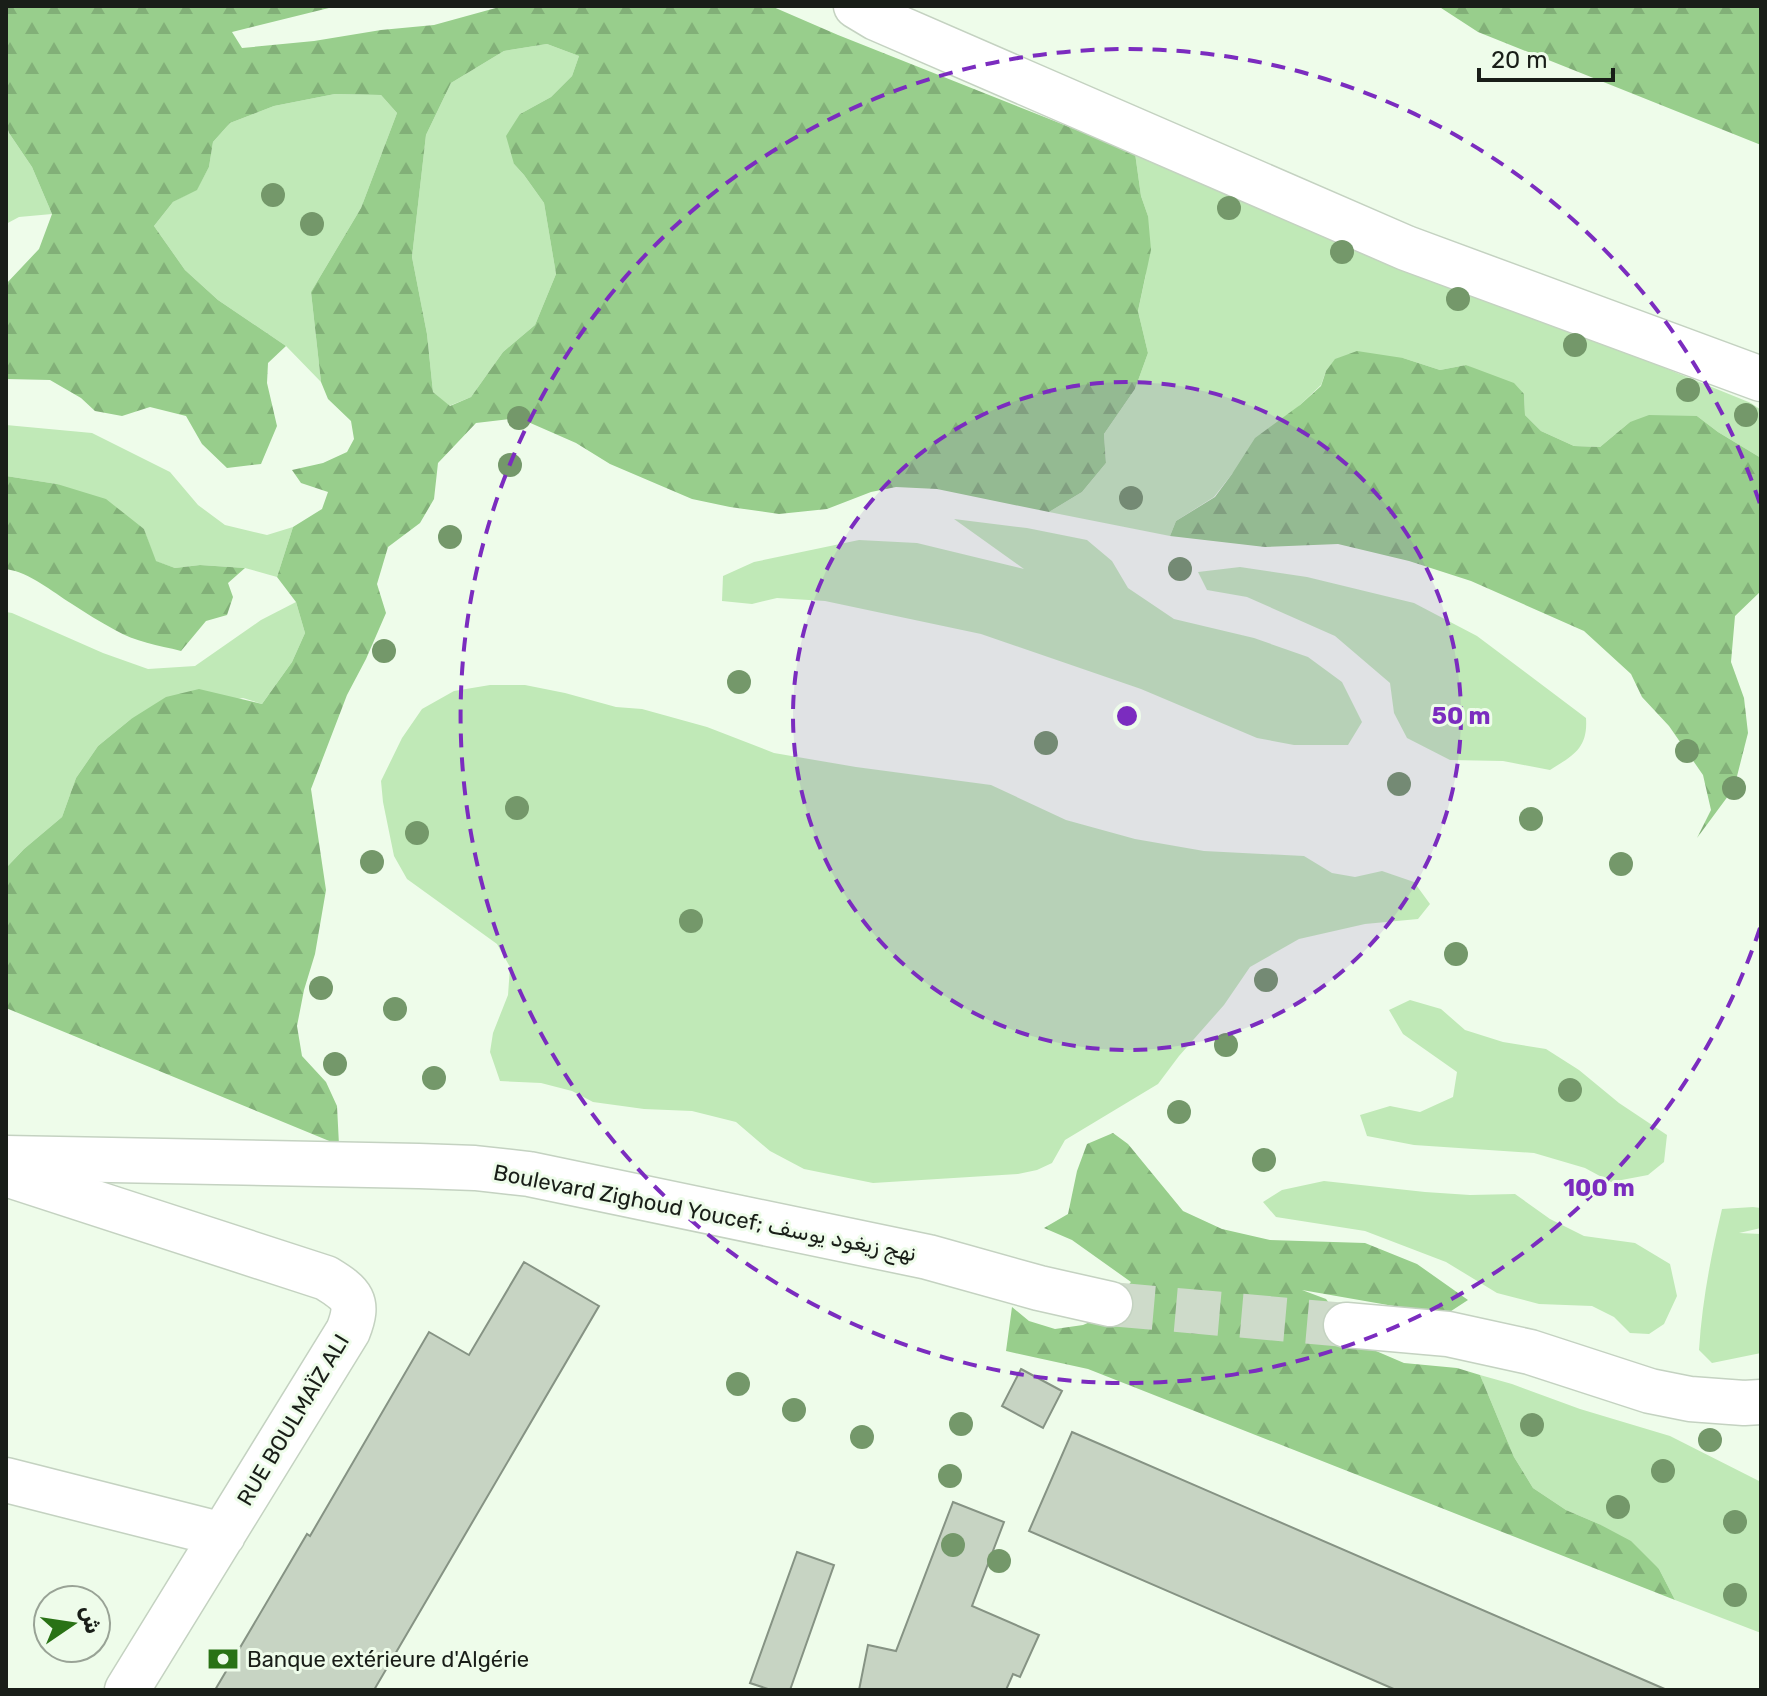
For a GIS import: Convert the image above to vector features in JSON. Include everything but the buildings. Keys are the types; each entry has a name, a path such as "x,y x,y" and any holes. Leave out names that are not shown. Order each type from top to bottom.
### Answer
{"street":[{"path":"856,6 876,18 1406,248 1761,379"},
{"name":"Boulevard Zighoud Youcef; نهج زيغود يوسف","path":"6,1158 447,1167 529,1174 928,1257 1110,1304"},
{"name":"RUE BOULMAÏZ ALI","path":"6,1174 326,1278 345,1289 353,1300 355,1315 348,1331 127,1690"},
{"path":"1346,1325 1448,1334 1482,1341 1530,1352 1650,1391 1690,1399 1761,1402"},
{"path":"6,1480 223,1535"}],"green space":[{"path":"6,6 337,6 232,32 242,48 434,25 503,6 771,6 1135,153 1141,196 1148,216 1151,250 1138,311 1148,353 1135,389 1104,434 1106,463 1082,492 1049,512 937,489 896,487 871,492 827,509 779,514 730,507 692,499 610,464 576,443 519,418 476,423 438,463 434,499 420,523 388,547 377,584 386,613 347,695 311,789 326,890 315,954 297,1026 302,1056 326,1082 337,1106 339,1145 6,1008 6,868 62,817 76,778 98,746 131,719 166,697 199,689 262,704 292,662 305,633 296,602 277,577 293,527 322,509 328,492 301,483 292,470 323,463 347,452 354,439 351,421 328,399 321,382 311,292 361,208 397,113 381,95 335,94 274,106 230,123 213,142 209,167 197,190 173,202 154,226 185,270 218,300 286,346 268,363 267,383 277,426 261,464 227,468 202,444 186,416 150,407 122,416 95,411 81,398 50,380 6,379 6,284 39,249 52,214 32,167 6,124","holes":["547,44 579,56 572,76 551,97 520,114 506,136 514,164 544,203 556,274 535,325 503,352 471,397 450,406 433,392 427,334 412,257 426,135 451,83 504,51"]},
{"path":"1438,6 1761,6 1761,145 1478,32"},
{"path":"547,44 579,56 572,76 551,97 520,114 514,164 544,203 556,274 535,325 503,352 471,397 449,406 433,392 427,334 412,257 426,135 451,83 504,51"},
{"path":"335,94 381,95 397,113 361,208 311,292 321,382 286,346 218,300 185,270 154,226 173,202 197,189 209,167 213,142 230,123 274,106"},
{"path":"6,124 32,167 52,214 19,217 6,224"},
{"path":"1135,153 1751,403 1761,410 1761,458 1697,416 1630,422 1600,447 1574,446 1541,431 1525,415 1524,394 1466,365 1440,370 1403,358 1326,371 1321,385 1232,474 1214,497 1176,521 1170,536 1049,512 1082,492 1106,463 1104,434 1135,389 1148,353 1138,311 1146,274 1148,216 1141,196"},
{"path":"1357,351 1403,358 1440,370 1466,365 1514,383 1524,394 1525,415 1541,431 1574,446 1600,447 1630,422 1649,415 1697,416 1761,458 1761,591 1735,616 1731,662 1744,698 1748,733 1734,788 1697,838 1711,810 1703,775 1669,726 1642,697 1631,674 1584,631 1471,581 1409,561 1338,544 1265,547 1170,536 1176,521 1215,497 1255,438 1321,386 1326,371 1335,359"},
{"path":"6,425 92,433 170,472 198,505 225,525 267,535 293,527 277,577 245,568 200,565 175,568 155,561 144,529 57,484 6,476"},
{"path":"6,476 57,484 106,499 144,529 156,561 175,568 200,565 245,568 228,583 233,597 227,615 206,621 181,651 123,634 32,578 6,569"},
{"path":"954,519 1027,528 1087,540 1112,561 1128,588 1174,619 1254,638 1308,657 1342,682 1362,722 1348,745 1294,745 1257,738 1141,689 981,634 825,601 777,598 752,604 722,601 723,576 754,562 859,540 917,543 1024,569"},
{"path":"1240,567 1307,577 1414,603 1477,636 1586,718 1582,744 1550,770 1503,761 1450,760 1407,738 1394,713 1390,683 1335,636 1247,597 1207,590 1198,572"},
{"path":"296,602 305,633 292,662 262,704 243,698 131,719 98,746 76,778 62,817 6,868 6,612 148,669 195,666 261,620"},
{"path":"490,685 525,685 616,707 642,709 707,727 774,753 991,785 1066,820 1135,839 1204,851 1304,856 1332,873 1355,877 1382,871 1414,882 1430,904 1418,919 1365,924 1299,939 1250,967 1224,1005 1158,1084 1065,1140 1052,1163 1037,1170 1018,1174 873,1183 804,1169 770,1151 736,1122 692,1111 593,1102 572,1091 541,1083 500,1081 490,1052 493,1033 508,995 510,967 497,944 407,879 394,856 381,781 402,738 422,709 454,691"},
{"path":"1410,1000 1441,1009 1465,1030 1503,1042 1546,1049 1579,1070 1619,1103 1667,1135 1664,1162 1648,1175 1611,1182 1585,1168 1534,1153 1414,1145 1367,1136 1360,1115 1390,1106 1420,1112 1453,1097 1457,1072 1403,1034 1389,1010"},
{"path":"1113,1133 1128,1144 1183,1211 1222,1229 1270,1240 1365,1243 1417,1264 1468,1300 1445,1315 1302,1290 1326,1299 1346,1325 1376,1351 1404,1363 1457,1368 1480,1375 1514,1457 1533,1488 1566,1510 1631,1541 1659,1569 1675,1600 1088,1369 1006,1351 1012,1307 1029,1321 1055,1329 1083,1325 1099,1318 1131,1282 1072,1240 1044,1228 1068,1214 1077,1171 1087,1144"},
{"path":"1324,1181 1425,1192 1515,1194 1550,1219 1584,1236 1635,1243 1670,1264 1677,1296 1664,1324 1649,1334 1630,1333 1614,1317 1592,1306 1539,1304 1497,1293 1446,1262 1365,1231 1276,1217 1263,1202 1282,1190"},
{"path":"1761,1208 1761,1228 1739,1233 1761,1234 1761,1353 1712,1363 1699,1350 1702,1314 1722,1209"},
{"path":"1480,1375 1670,1436 1761,1482 1761,1633 1675,1600 1659,1569 1599,1524 1566,1510 1533,1488 1514,1457"}],"tunnel":[{"path":"1110,1304 1346,1325"}],"place":[{"name":"Banque extérieure d'Algérie","path":"223,1659"}]}
